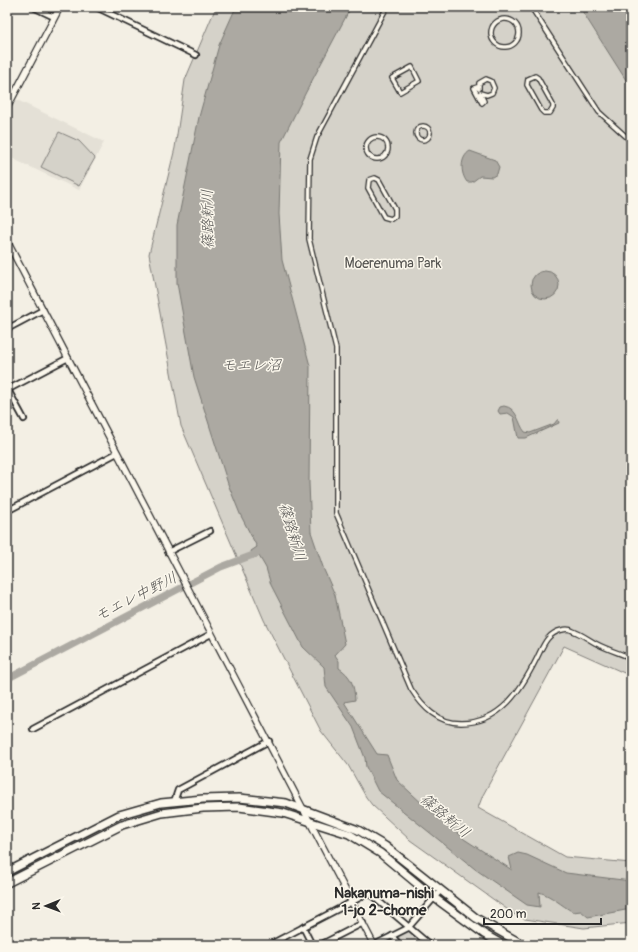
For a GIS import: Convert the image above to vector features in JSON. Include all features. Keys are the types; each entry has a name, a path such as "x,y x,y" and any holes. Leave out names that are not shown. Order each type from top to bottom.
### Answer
{"main road":[{"path":"7,872 119,815 161,803 239,798 286,802 358,830 391,851 476,918 524,945"},
{"path":"7,883 122,825 162,813 203,808 239,807 283,813 348,834 380,853 434,898 484,934 503,945"}],"street":[{"path":"33,7 54,17"},
{"path":"7,108 60,7"},
{"path":"96,7 196,56"},
{"path":"387,7 317,137 310,159 309,239 336,349 336,513 411,690 420,703 437,717 453,722 472,723 485,720 497,714 512,698 536,660 546,640 558,630 573,630 596,643 631,658"},
{"path":"531,7 599,112 631,141"},
{"path":"505,19 516,25 519,36 516,43 505,47 495,42 492,34 497,22 505,19"},
{"path":"412,67 419,81 400,92 392,78 412,67"},
{"path":"535,76 538,78 553,105 550,113 544,113 541,110 527,85 530,77 535,76"},
{"path":"486,79 493,83 494,88 492,93 485,95 480,92 484,101 482,103 477,94 474,88 478,87 479,89 478,85 481,81 486,79"},
{"path":"381,137 387,143 388,152 382,158 374,159 367,154 366,145 372,138 381,137"},
{"path":"375,178 379,180 395,209 396,214 393,218 388,219 384,217 368,188 369,180 375,178"},
{"path":"7,241 183,581 312,822 374,945 408,928 441,890"},
{"path":"7,329 43,310"},
{"path":"24,419 7,389 68,358"},
{"path":"7,511 117,453"},
{"path":"168,552 210,531"},
{"path":"33,729 211,634"},
{"path":"174,802 178,790 269,741"},
{"path":"269,945 369,893 408,928 430,945"},
{"path":"320,945 363,923"},
{"path":"303,928 312,945"},
{"path":"392,936 399,945"}],"shaded area":[{"path":"15,99 104,142 79,190 7,156 7,116"}],"green space":[{"name":"Moerenuma Park","path":"216,7 631,7 631,676 564,646 483,795 478,808 565,857 631,863 631,923 584,928 518,917 410,840 372,805 348,765 321,731 264,620 181,426 149,254 175,148 185,80"},
{"path":"59,132 79,141 95,158 79,186 41,167"},
{"path":"408,931 426,945 403,945 398,936"}],"water":[{"name":"モエレ沼","path":"236,7 351,7 281,142 279,214 282,260 310,366 309,483 311,532 324,570 335,595 345,644 335,655 339,661 339,668 349,677 355,694 355,700 344,702 377,754 387,755 397,780 441,821 454,829 464,839 512,870 509,857 518,853 527,855 566,873 631,881 631,909 588,917 581,911 573,912 552,898 539,892 540,907 527,905 475,869 378,791 366,767 365,758 353,727 326,687 324,667 303,647 271,585 266,568 259,556 253,558 251,551 257,547 240,514 228,484 194,377 177,283 177,225 199,117 219,45"},
{"path":"580,7 631,7 631,88 584,14"},
{"path":"470,151 495,160 499,167 497,174 492,177 480,176 472,182 467,182 463,174 462,165 464,157"},
{"path":"545,271 555,275 559,285 555,295 545,299 535,295 531,285 535,275"},
{"path":"500,407 509,407 515,413 525,432 530,433 554,424 558,419 559,423 526,438 518,438 514,417 508,413 500,414 498,411"}],"waterway":[{"name":"モエレ中野川","path":"7,679 221,567 261,552"}],"district":[{"name":"Nakanuma-nishi 1-jo 2-chome","path":"384,902"}],"water label":[{"name":"篠路新川","path":"208,219"},
{"name":"篠路新川","path":"292,532"},
{"name":"篠路新川","path":"445,816"}]}
